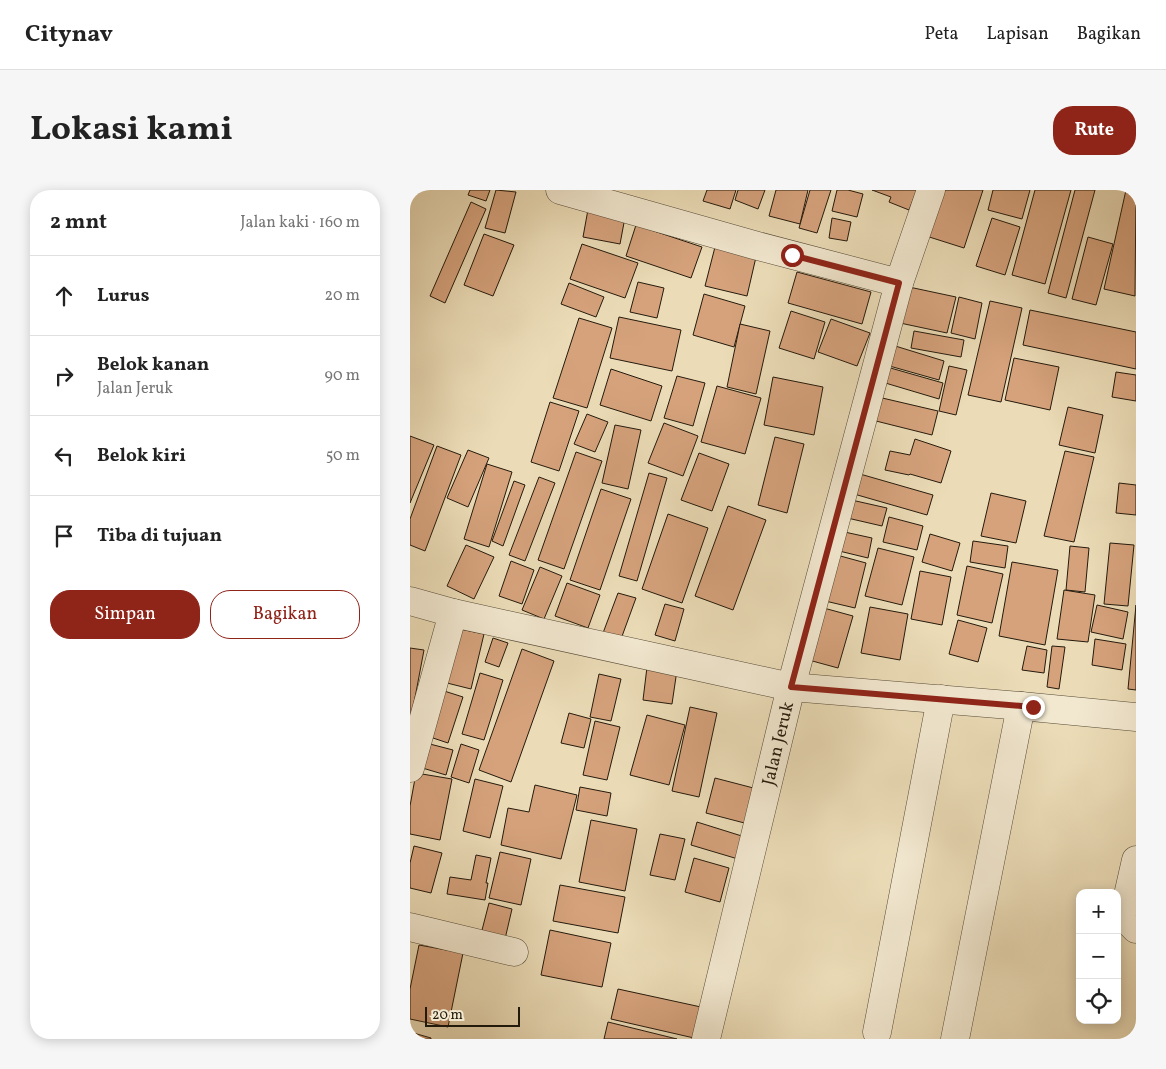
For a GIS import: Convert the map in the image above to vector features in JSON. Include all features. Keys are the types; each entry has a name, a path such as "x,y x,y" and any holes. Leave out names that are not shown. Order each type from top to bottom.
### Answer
{"street":[{"path":"560,190 754,245 899,283"},
{"name":"Jalan Jeruk","path":"706,1039 791,687 899,283 931,190"},
{"path":"410,601 453,613 791,687 1136,717"},
{"path":"410,768 453,613"},
{"path":"877,1032 941,699"},
{"path":"955,1039 1021,706"},
{"path":"1136,860 1124,912 1126,919 1136,929"},
{"path":"410,927 514,952"}],"building":[{"path":"470,190 490,190 486,201 468,195"},
{"path":"496,190 516,192 505,233 485,228"},
{"path":"707,190 736,190 730,209 703,201"},
{"path":"738,190 765,190 758,209 735,200"},
{"path":"776,190 808,190 800,224 769,216"},
{"path":"810,190 831,190 817,233 799,228"},
{"path":"837,190 848,190 863,194 857,217 832,211"},
{"path":"872,190 917,190 909,210 889,202 891,197"},
{"path":"937,190 983,190 964,248 923,235"},
{"path":"993,190 1030,190 1022,219 988,210"},
{"path":"1035,190 1071,190 1045,284 1012,275"},
{"path":"1075,190 1095,190 1066,298 1048,293"},
{"path":"1126,190 1136,190 1135,296 1104,289"},
{"path":"471,202 486,209 445,303 430,296"},
{"path":"589,204 626,212 620,244 583,237"},
{"path":"832,218 851,222 847,241 829,238"},
{"path":"992,218 1020,227 1005,275 976,266"},
{"path":"636,225 702,247 691,278 626,256"},
{"path":"484,234 514,245 493,296 464,285"},
{"path":"1088,237 1113,244 1096,305 1072,299"},
{"path":"582,244 638,263 625,298 570,279"},
{"path":"715,247 756,257 747,296 705,286"},
{"path":"797,272 871,292 862,324 788,303"},
{"path":"638,282 664,288 657,318 630,312"},
{"path":"569,283 604,297 596,317 561,304"},
{"path":"909,287 956,297 947,333 900,323"},
{"path":"704,294 745,306 734,347 693,335"},
{"path":"959,297 982,303 975,339 951,333"},
{"path":"990,301 1022,308 1001,402 968,395"},
{"path":"1030,310 1136,332 1136,369 1023,345"},
{"path":"791,311 825,322 814,359 779,348"},
{"path":"619,317 681,330 672,371 610,358"},
{"path":"579,318 612,328 587,408 553,398"},
{"path":"831,319 870,333 857,366 818,352"},
{"path":"740,324 770,331 756,394 727,387"},
{"path":"914,331 964,340 961,357 911,348"},
{"path":"892,345 944,361 939,380 886,365"},
{"path":"1014,358 1059,367 1050,410 1005,400"},
{"path":"949,366 967,370 956,415 939,411"},
{"path":"887,367 943,383 939,399 882,382"},
{"path":"611,369 662,386 651,421 600,405"},
{"path":"1116,372 1136,375 1136,401 1112,397"},
{"path":"677,376 705,383 693,426 664,418"},
{"path":"773,377 823,387 814,435 764,425"},
{"path":"717,386 761,398 745,454 701,442"},
{"path":"878,397 938,411 932,435 872,420"},
{"path":"550,402 579,411 559,471 531,462"},
{"path":"1068,407 1103,415 1095,453 1059,445"},
{"path":"587,414 608,422 595,452 574,444"},
{"path":"664,423 698,436 683,476 648,463"},
{"path":"615,425 641,430 628,489 602,483"},
{"path":"410,436 434,445 410,503"},
{"path":"775,437 804,444 787,513 758,505"},
{"path":"915,439 951,451 941,483 910,474 885,470 890,451 910,455"},
{"path":"437,446 461,455 425,551 410,545 410,519"},
{"path":"468,450 489,458 468,507 447,498"},
{"path":"1065,451 1094,457 1074,542 1044,536"},
{"path":"576,452 602,461 564,569 538,560"},
{"path":"699,453 729,464 712,511 681,500"},
{"path":"487,464 512,472 489,547 464,539"},
{"path":"649,473 667,478 637,581 619,576"},
{"path":"860,474 933,495 927,515 854,494"},
{"path":"539,477 555,483 525,561 509,555"},
{"path":"514,481 525,485 503,546 492,541"},
{"path":"1119,483 1136,485 1136,515 1116,513"},
{"path":"601,489 631,499 600,590 570,580"},
{"path":"991,493 1026,501 1016,543 981,536"},
{"path":"847,499 887,508 882,526 843,517"},
{"path":"728,506 766,520 733,610 695,596"},
{"path":"668,514 708,528 682,603 642,589"},
{"path":"889,517 923,526 917,550 883,542"},
{"path":"840,531 872,538 868,558 835,550"},
{"path":"930,534 960,543 952,571 922,562"},
{"path":"973,541 1008,546 1005,568 970,562"},
{"path":"1110,543 1134,545 1128,606 1104,604"},
{"path":"466,545 494,557 474,599 447,586"},
{"path":"1070,546 1089,548 1085,592 1066,590"},
{"path":"878,548 914,557 902,605 865,596"},
{"path":"833,554 866,563 855,608 821,600"},
{"path":"511,561 534,570 522,604 499,596"},
{"path":"1012,562 1058,570 1045,645 999,636"},
{"path":"967,566 1003,574 992,623 957,615"},
{"path":"540,567 562,576 544,619 522,610"},
{"path":"920,571 951,577 942,625 911,619"},
{"path":"567,583 600,595 588,628 555,616"},
{"path":"1064,590 1095,595 1088,642 1057,639"},
{"path":"618,593 636,598 621,639 603,633"},
{"path":"665,604 684,609 675,641 655,635"},
{"path":"1097,605 1128,612 1123,639 1091,632"},
{"path":"1136,605 1136,690 1128,689"},
{"path":"820,607 853,616 838,668 805,659"},
{"path":"870,607 908,614 900,660 861,653"},
{"path":"958,620 987,628 978,662 949,654"},
{"path":"460,629 484,634 471,689 447,683"},
{"path":"493,638 508,643 499,667 485,662"},
{"path":"1095,639 1126,644 1122,670 1092,665"},
{"path":"1027,646 1047,650 1044,673 1022,670"},
{"path":"1052,646 1065,647 1059,689 1047,687"},
{"path":"410,648 424,650 410,724"},
{"path":"522,649 554,661 511,782 479,770"},
{"path":"647,667 677,670 672,704 643,700"},
{"path":"480,673 503,680 484,740 462,734"},
{"path":"599,674 621,679 611,721 590,717"},
{"path":"441,690 463,697 448,743 427,736"},
{"path":"690,707 717,713 699,797 672,791"},
{"path":"569,713 591,719 584,748 561,743"},
{"path":"647,715 685,725 669,785 630,775"},
{"path":"595,721 620,727 607,780 583,775"},
{"path":"426,743 453,750 446,775 419,767"},
{"path":"461,744 479,750 469,783 451,777"},
{"path":"416,773 452,779 440,840 410,834 410,806"},
{"path":"715,778 765,791 756,826 706,813"},
{"path":"475,779 503,786 490,838 463,831"},
{"path":"535,785 577,795 561,859 501,845 508,808 529,812"},
{"path":"580,787 611,793 607,816 576,810"},
{"path":"591,820 637,829 625,891 579,882"},
{"path":"697,822 745,837 738,859 691,845"},
{"path":"660,834 685,839 675,880 650,875"},
{"path":"414,846 442,853 431,893 410,888 410,863"},
{"path":"500,852 531,859 521,905 489,898"},
{"path":"476,855 491,858 485,900 447,894 450,877 471,880"},
{"path":"694,858 729,868 720,902 685,892"},
{"path":"560,885 625,897 618,933 553,921"},
{"path":"489,903 512,909 505,939 481,934"},
{"path":"550,930 611,943 602,987 541,975"},
{"path":"419,945 463,953 448,1027 410,1019 410,989"},
{"path":"618,989 701,1007 694,1038 611,1019"},
{"path":"608,1022 677,1039 604,1039"},
{"path":"410,1032 431,1038 431,1039 410,1039"}],"route":[{"path":"792,255 899,283 791,687 1033,707"}]}
